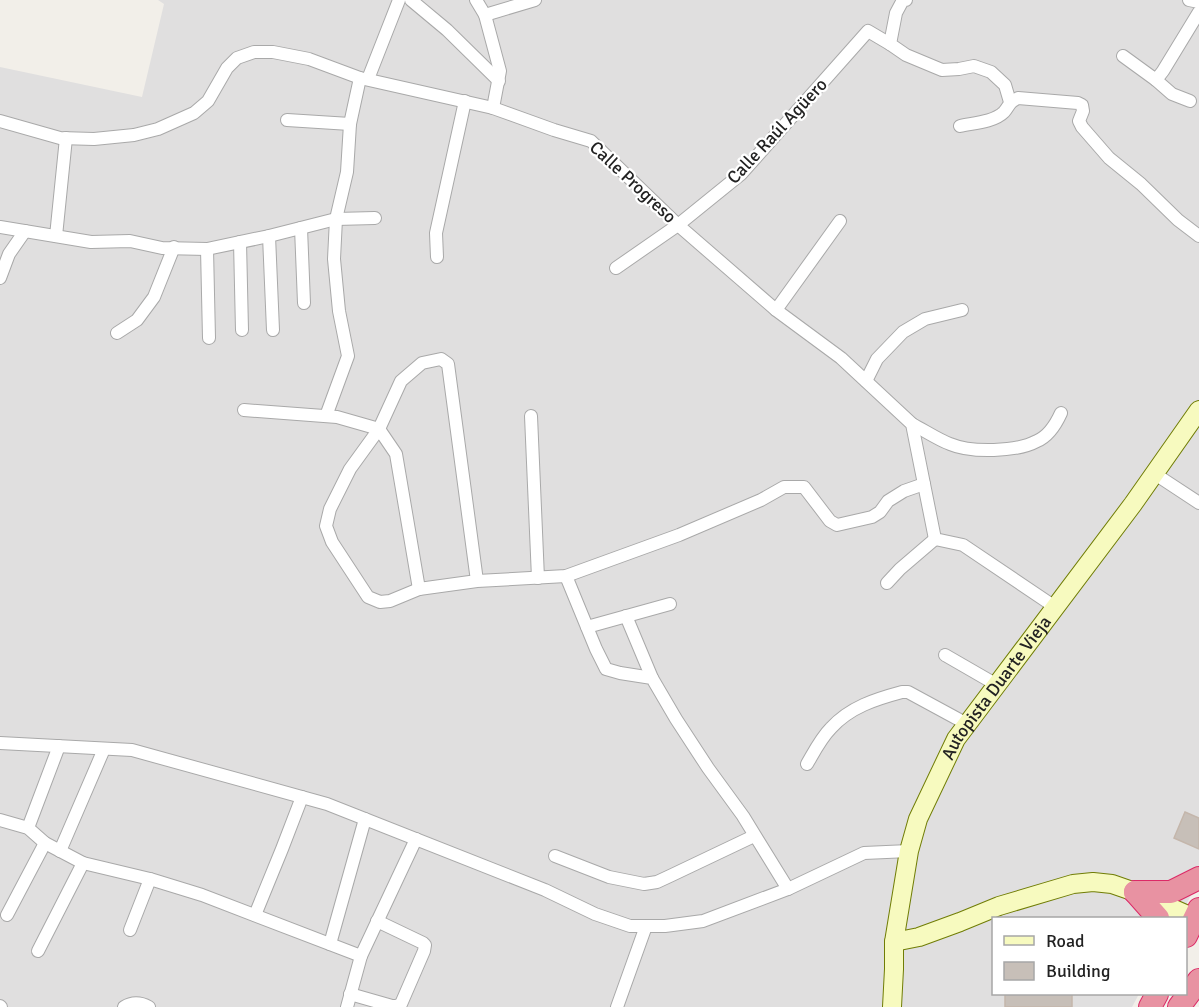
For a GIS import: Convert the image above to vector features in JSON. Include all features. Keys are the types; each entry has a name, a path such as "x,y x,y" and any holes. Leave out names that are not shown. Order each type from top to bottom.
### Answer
{"highway":[{"path":"1135,892 1171,892 1199,878"},
{"path":"1135,892 1157,917"},
{"path":"1187,989 1199,966"},
{"path":"1178,1007 1199,980"}],"street":[{"path":"326,416 348,356 339,311 334,259 336,219 347,172 350,124 364,79 399,0"},
{"path":"411,0 447,30 499,81"},
{"path":"476,0 485,15 500,71 493,108"},
{"path":"485,15 535,0"},
{"path":"906,0 903,0 896,13 890,44 906,55 942,70 974,66 991,72 1005,85 1010,102"},
{"path":"1189,0 1199,2"},
{"path":"1156,80 1199,12"},
{"name":"Calle Raúl Agüero","path":"616,268 678,225 741,174 868,31 890,44"},
{"name":"Calle Progreso","path":"0,121 60,138 94,139 134,135 158,129 194,113 208,101 227,68 237,58 254,52 273,52 309,59 364,79 493,108 591,141 678,225 776,310 841,358 912,424 951,445 977,450 1024,447 1039,441 1055,426 1061,413"},
{"path":"1123,56 1172,94 1190,101"},
{"path":"960,126 988,120 1003,113 1010,102 1018,98 1078,103 1082,105 1083,111 1079,121 1082,127 1109,158 1142,184 1178,220 1199,236"},
{"path":"437,257 436,234 465,101"},
{"path":"287,120 350,124"},
{"path":"56,236 66,138"},
{"path":"0,227 91,242 130,241 162,248 207,249 336,219 375,218"},
{"path":"776,310 840,222"},
{"path":"301,228 304,303"},
{"path":"0,278 9,254 25,231"},
{"path":"269,236 273,330"},
{"path":"240,242 242,330"},
{"path":"117,333 137,320 154,297 174,247"},
{"path":"207,249 209,338"},
{"path":"866,381 877,359 903,332 925,319 962,309"},
{"path":"477,581 448,364 441,359 422,363 401,381 379,429 350,469 330,509 326,526 332,542 368,597 380,602 390,601 419,590 477,581 566,576 680,535 761,500 784,487 804,487 830,521 837,525 872,517 880,512 888,501 904,491 924,484"},
{"path":"244,410 337,417 379,429 396,454 419,590"},
{"name":"Autopista Duarte Vieja","path":"892,1007 894,942 909,851 918,819 956,739 1155,474 1199,410"},
{"path":"531,416 538,578"},
{"path":"912,424 936,539"},
{"path":"1155,474 1199,502"},
{"path":"936,539 963,545 1055,607"},
{"path":"887,583 936,539"},
{"path":"566,576 606,669 652,678"},
{"path":"586,627 670,604"},
{"path":"626,616 652,678 676,719 743,816 788,889"},
{"path":"945,655 997,685"},
{"path":"807,764 830,729 845,714 857,706 902,692 908,692 967,724"},
{"path":"0,743 132,750 327,804 545,890 595,914 630,926 665,926 703,921 788,889 864,853 909,851"},
{"path":"28,828 58,746"},
{"path":"60,851 104,749"},
{"path":"255,915 302,797"},
{"path":"330,944 365,819"},
{"path":"0,820 28,828 45,843 83,863 150,879 202,895 361,956"},
{"path":"555,856 609,877 644,884 672,876 754,836"},
{"path":"346,1007 361,956 416,839"},
{"path":"7,915 45,843"},
{"path":"38,951 83,863"},
{"path":"130,930 150,879"},
{"path":"894,942 919,937 999,906 1073,884 1093,882 1112,884 1135,892 1186,917"},
{"path":"350,994 392,1006 401,1004 424,951 423,942 377,921"},
{"path":"617,1007 646,926"},
{"path":"124,1007 129,1004 142,1003 149,1007"}],"shaded area":[{"path":"158,0 1199,0 1199,880 1180,917 992,917 992,995 1138,995 1132,1007 0,1007 0,67 142,97 164,4"}],"building":[{"path":"1185,812 1199,818 1199,849 1174,838"},
{"path":"1005,995 1072,995 1072,1007 1005,1007"}]}
